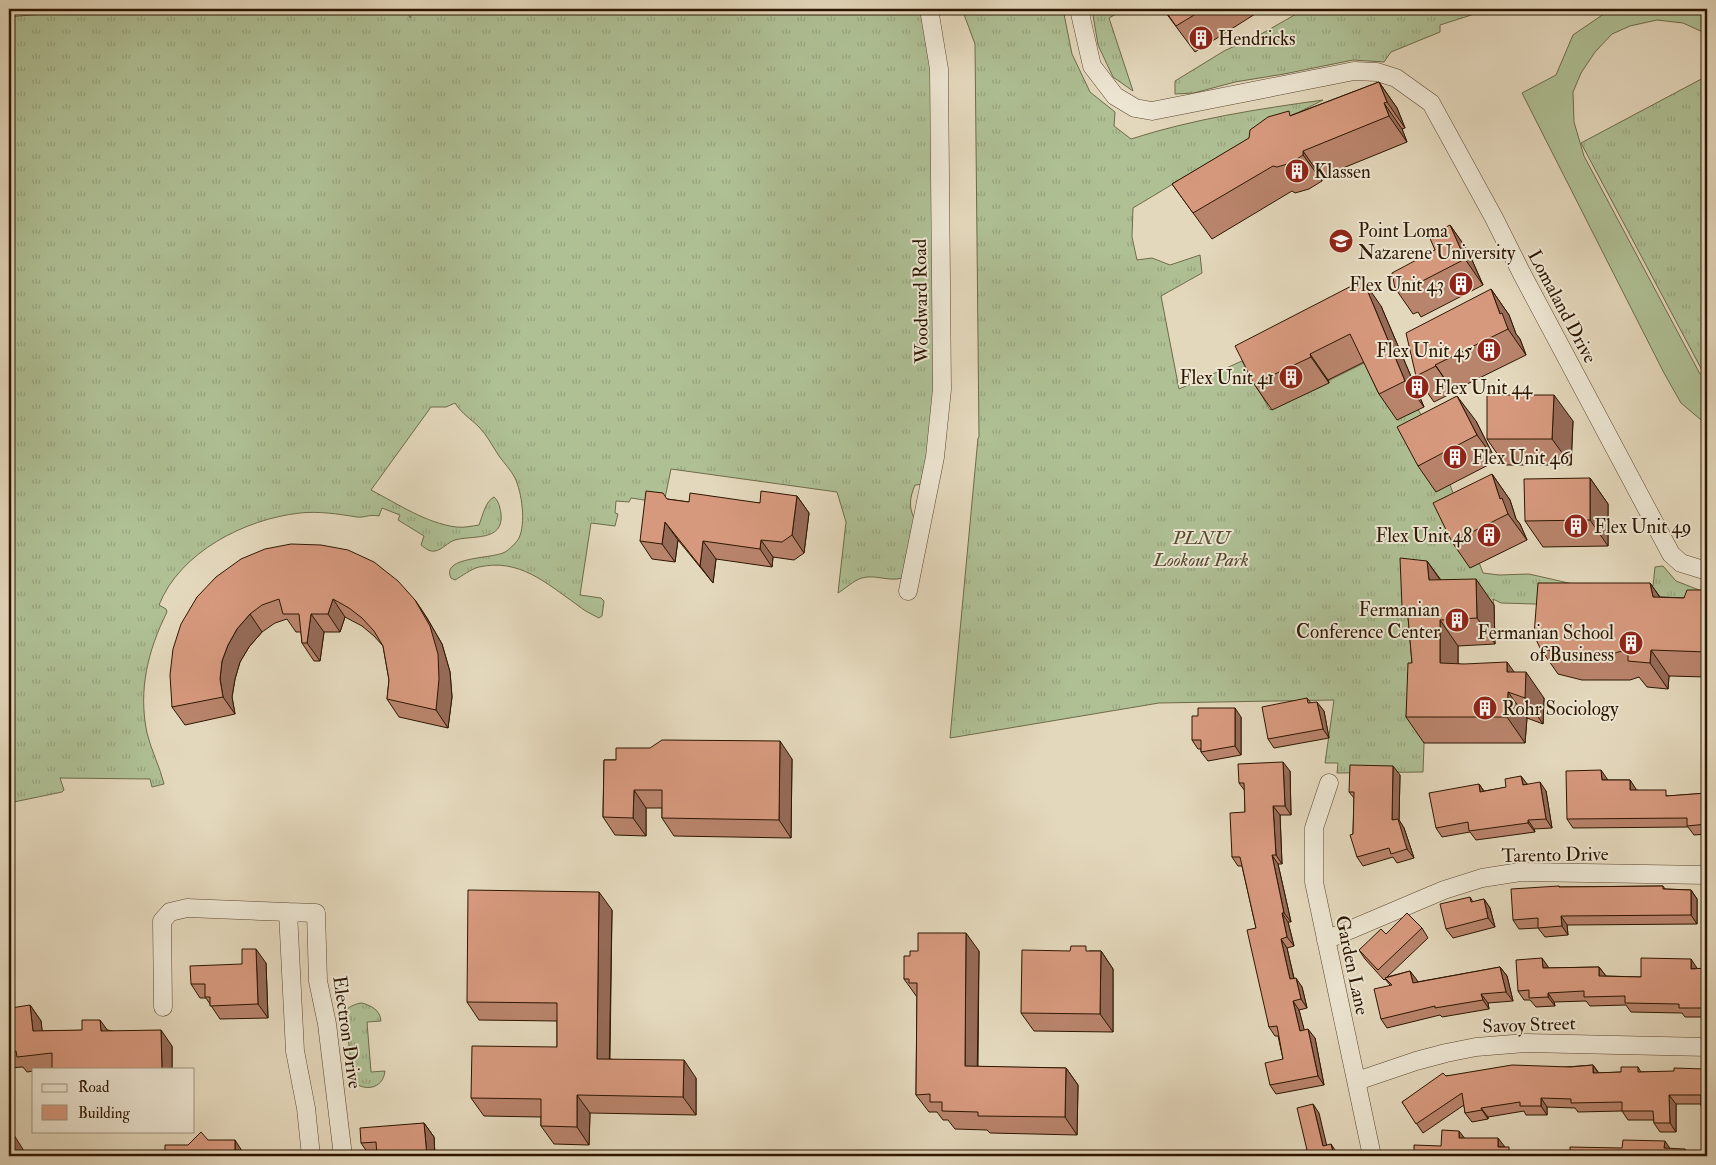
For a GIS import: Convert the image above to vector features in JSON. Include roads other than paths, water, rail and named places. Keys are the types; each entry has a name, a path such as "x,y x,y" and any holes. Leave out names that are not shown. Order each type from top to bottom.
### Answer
{"street":[{"name":"Woodward Road","path":"908,591 935,457 942,389 938,69 929,9"},
{"name":"Lomaland Drive","path":"1079,9 1092,66 1115,96 1135,108 1152,111 1354,71 1377,72 1396,78 1431,103 1494,218 1671,554 1681,563 1707,571"},
{"name":"Garden Lane","path":"1329,783 1314,828 1314,882 1372,1156"},
{"name":"Tarento Drive","path":"1326,940 1444,890 1482,878 1520,872 1707,875"},
{"path":"163,1007 162,921 170,912 187,908 288,912 295,1051 306,1108 311,1156"},
{"name":"Electron Drive","path":"288,912 316,912 318,981 327,1024 343,1156"},
{"name":"Savoy Street","path":"1356,1081 1416,1061 1476,1047 1526,1043 1707,1047"}],"place":[{"name":"Hendricks","path":"1201,38"},
{"name":"Klassen","path":"1297,171"},
{"name":"Point Loma Nazarene University","path":"1341,241"},
{"name":"Flex Unit 43","path":"1461,284"},
{"name":"Flex Unit 45","path":"1489,350"},
{"name":"Flex Unit 41","path":"1291,377"},
{"name":"Flex Unit 44","path":"1417,387"},
{"name":"Flex Unit 46","path":"1455,457"},
{"name":"Flex Unit 49","path":"1576,526"},
{"name":"Flex Unit 48","path":"1489,535"},
{"name":"Fermanian Conference Center","path":"1457,620"},
{"name":"Fermanian School of Business","path":"1631,643"},
{"name":"Rohr Sociology","path":"1485,708"}],"park label":[{"name":"PLNU Lookout Park","path":"1201,548"}]}
